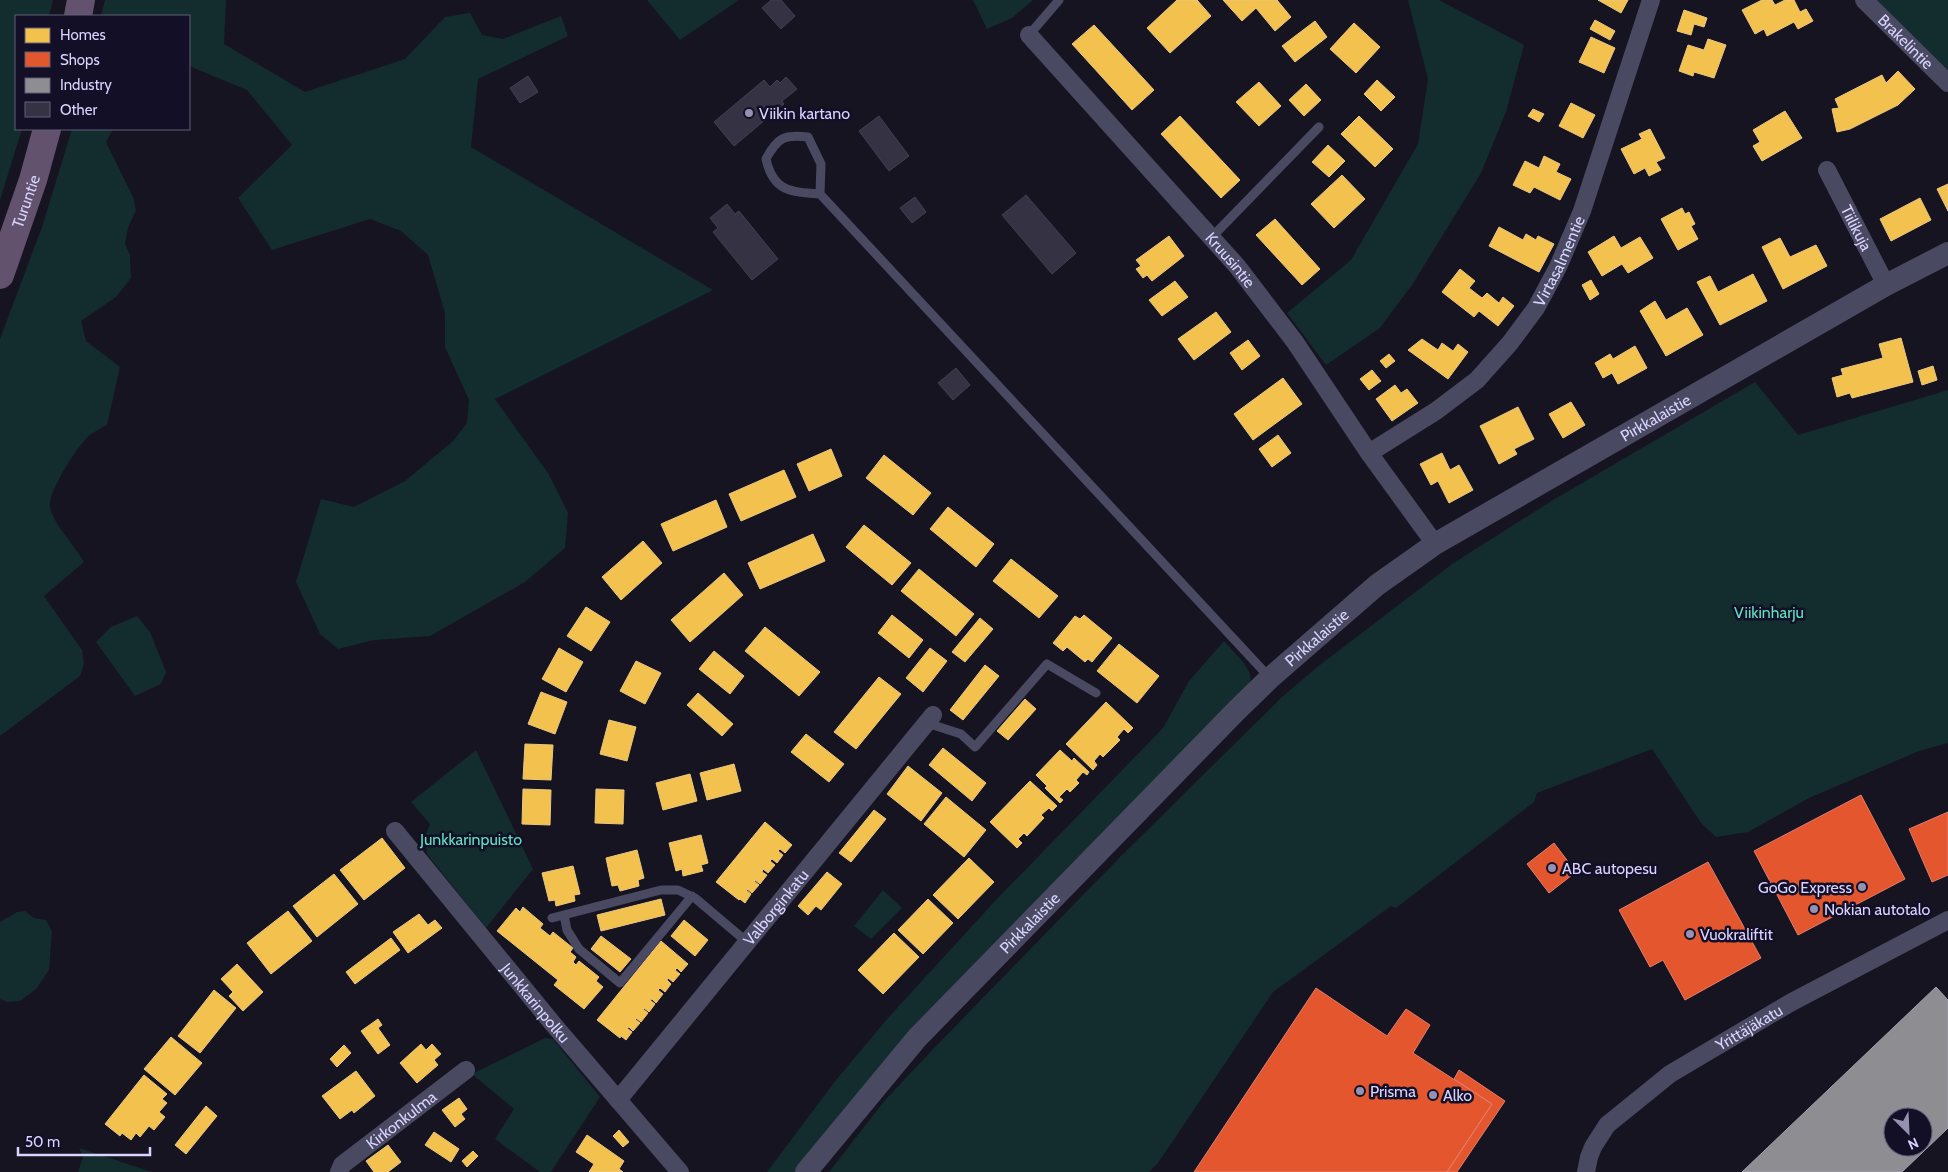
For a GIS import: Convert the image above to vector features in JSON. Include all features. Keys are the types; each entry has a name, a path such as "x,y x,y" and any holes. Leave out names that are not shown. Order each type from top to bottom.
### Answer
{"highway":[{"path":"78,15 81,0"},
{"name":"Turuntie","path":"0,275 33,180 47,130"}],"street":[{"name":"Virtasalmentie","path":"1369,452 1436,411 1477,380 1510,343 1536,308 1558,267 1582,211 1651,0"},
{"name":"Brakelintie","path":"1864,0 1948,83"},
{"name":"Kruusintie","path":"1029,35 1237,266 1295,342 1369,452 1435,544"},
{"name":"Tiilikuja","path":"1826,170 1886,285"},
{"name":"Pirkkalaistie","path":"806,1172 917,1038 1270,678 1377,585 1435,544 1886,285 1948,253"},
{"name":"Valborginkatu","path":"618,1100 930,719"},
{"name":"Junkkarinpolku","path":"395,831 680,1172"},
{"name":"Yrittäjäkatu","path":"1586,1172 1591,1152 1607,1125 1670,1074 1790,1003 1948,920"},
{"name":"Kirkonkulma","path":"339,1172 342,1165 466,1070"}],"lane":[{"name":"Kruusintie","path":"1029,35 1059,0"},
{"path":"1211,238 1319,127"},
{"path":"820,194 821,164 808,137 782,138 774,145 766,158 769,170 778,184 788,190 820,194 1270,678"},
{"path":"930,719 961,734 975,747 1047,664 1096,693"},
{"path":"552,918 661,890 678,890 692,896 747,942"},
{"path":"564,915 566,930 579,949 620,983 692,896"}],"green space":[{"path":"0,0 53,0 49,15 15,15 15,130 22,130 0,200"},
{"path":"105,0 226,0 224,44 305,92 405,59 445,17 470,13 482,35 503,39 561,16 568,36 478,79 471,147 713,290 495,399 548,473 568,513 565,548 525,582 430,636 374,640 338,649 320,634 296,582 321,499 354,507 405,481 453,441 467,423 469,400 445,347 445,313 428,255 401,231 370,219 272,250 238,198 292,145 247,90 190,66 190,15 101,15"},
{"path":"647,0 739,0 680,40"},
{"path":"973,0 1033,0 1012,18 987,29"},
{"path":"1408,0 1439,0 1524,45 1506,112 1481,173 1414,282 1380,328 1326,365 1287,313 1351,260 1418,144 1428,79"},
{"path":"1876,0 1948,0 1948,70"},
{"path":"72,130 112,130 106,142 133,197 136,210 128,228 125,244 130,255 131,278 116,297 81,321 86,341 120,367 107,425 85,440 58,480 50,500 50,507 56,522 84,562 44,596 82,650 84,664 80,676 0,736 0,339 42,227"},
{"name":"Viikinharju","path":"1755,382 1798,435 1948,390 1948,743 1919,751 1809,798 1748,832 1716,837 1701,823 1652,749 1537,793 1534,802 1396,908 1391,906 1273,992 1158,1163 1149,1172 829,1172 886,1099 937,1045 1121,856 1282,697 1316,668 1452,564 1553,500"},
{"path":"137,616 150,632 166,672 161,684 135,696 96,642 111,627"},
{"path":"1224,641 1238,655 1246,667 1251,678 1250,684 798,1172 767,1172 836,1080 888,1018 995,901 1163,728 1189,681"},
{"name":"Junkkarinpuisto","path":"476,750 533,869 486,928 427,854 425,837 430,824 411,802"},
{"path":"883,890 902,908 871,939 854,926"},
{"path":"25,911 34,918 46,920 52,931 49,970 36,989 20,1001 7,1002 0,999 0,922 17,912"},
{"path":"545,1038 553,1039 600,1097 551,1172 540,1172 495,1139 514,1109 472,1074"},
{"path":"79,1148 152,1172 78,1172 83,1157"}],"building: Homes":[{"path":"1177,0 1197,0 1211,16 1170,53 1147,28"},
{"path":"1223,0 1277,0 1291,17 1275,31 1256,8 1242,21"},
{"path":"1598,0 1628,0 1621,13"},
{"path":"1762,0 1772,0 1775,5 1785,0 1794,0 1800,12 1806,9 1813,21 1798,29 1794,22 1767,36 1764,29 1755,34 1742,10"},
{"path":"1684,10 1707,18 1704,27 1694,24 1691,35 1677,31"},
{"path":"1595,20 1615,31 1610,40 1590,29"},
{"path":"1315,21 1327,37 1295,62 1282,46"},
{"path":"1354,23 1380,47 1356,73 1330,49"},
{"path":"1094,25 1154,90 1132,110 1072,44"},
{"path":"1591,37 1615,48 1604,73 1579,62"},
{"path":"1708,39 1726,45 1714,78 1694,72 1693,76 1679,71 1688,45 1704,50"},
{"path":"1898,71 1915,89 1898,105 1850,129 1837,132 1832,109 1839,108 1835,99 1882,75 1886,83"},
{"path":"1377,80 1395,97 1381,111 1364,94"},
{"path":"1259,82 1281,106 1259,126 1236,102"},
{"path":"1306,84 1321,100 1304,116 1289,100"},
{"path":"1571,103 1595,115 1583,138 1559,126"},
{"path":"1533,109 1544,114 1539,122 1528,116"},
{"path":"1785,111 1802,138 1762,161 1753,146 1760,142 1753,130"},
{"path":"1180,116 1240,180 1221,198 1161,134"},
{"path":"1359,116 1393,149 1375,167 1341,134"},
{"path":"1650,129 1665,158 1656,162 1661,170 1649,176 1645,168 1634,174 1621,149 1642,139 1639,134"},
{"path":"1328,145 1345,161 1329,177 1312,162"},
{"path":"1544,156 1560,164 1556,172 1571,179 1560,200 1534,187 1530,193 1513,185 1525,161 1539,168"},
{"path":"1342,175 1365,199 1334,228 1311,204"},
{"path":"1948,184 1948,211 1937,189"},
{"path":"1920,198 1931,220 1891,241 1880,219"},
{"path":"1682,208 1685,214 1689,212 1695,224 1691,226 1698,239 1678,250 1661,219"},
{"path":"1275,219 1320,269 1302,285 1256,235"},
{"path":"1499,227 1523,240 1526,234 1536,240 1538,236 1554,244 1539,272 1489,246"},
{"path":"1169,236 1184,256 1152,281 1147,275 1143,278 1136,269 1141,266 1136,260"},
{"path":"1614,236 1621,248 1640,237 1653,258 1628,273 1622,264 1602,276 1588,252"},
{"path":"1780,238 1790,257 1816,245 1827,266 1783,289 1762,247"},
{"path":"1460,269 1475,281 1469,288 1482,298 1487,293 1499,303 1503,297 1514,306 1498,326 1479,311 1474,317 1442,292"},
{"path":"1753,274 1767,301 1720,325 1697,282 1710,276 1718,292"},
{"path":"1591,280 1599,294 1590,300 1582,285"},
{"path":"1175,281 1188,297 1162,316 1149,300"},
{"path":"1655,301 1666,320 1687,308 1703,335 1666,356 1640,311"},
{"path":"1216,312 1231,332 1194,360 1178,339"},
{"path":"1901,338 1913,382 1852,398 1850,393 1837,397 1832,378 1843,375 1841,369 1883,358 1879,344"},
{"path":"1422,339 1438,350 1442,343 1453,351 1458,344 1468,352 1448,379 1408,350"},
{"path":"1248,340 1260,356 1242,370 1230,353"},
{"path":"1635,346 1647,368 1618,384 1612,373 1603,378 1595,363 1610,354 1613,359"},
{"path":"1389,354 1395,361 1386,368 1380,361"},
{"path":"1933,366 1937,380 1922,385 1918,371"},
{"path":"1372,370 1381,381 1369,390 1360,379"},
{"path":"1283,378 1302,404 1253,440 1234,414"},
{"path":"1395,385 1401,393 1407,389 1418,403 1392,421 1376,399"},
{"path":"1571,402 1585,425 1563,438 1549,414"},
{"path":"1518,407 1534,439 1514,449 1517,454 1499,464 1480,426"},
{"path":"1278,435 1291,453 1272,467 1259,449"},
{"path":"831,449 842,476 809,491 797,464"},
{"path":"1442,453 1450,470 1459,465 1473,490 1449,503 1438,481 1431,485 1420,464"},
{"path":"884,455 931,493 913,515 866,478"},
{"path":"784,470 796,497 741,521 729,494"},
{"path":"716,500 727,527 673,551 661,524"},
{"path":"948,507 994,544 976,567 930,529"},
{"path":"864,525 911,563 892,585 846,547"},
{"path":"813,534 825,561 760,589 748,563"},
{"path":"643,541 662,563 621,600 602,577"},
{"path":"1011,559 1058,596 1039,618 993,581"},
{"path":"919,569 974,614 956,636 901,591"},
{"path":"724,573 743,595 690,642 671,620"},
{"path":"586,607 610,622 591,651 567,636"},
{"path":"892,615 923,640 909,658 878,633"},
{"path":"1084,615 1112,638 1092,662 1088,659 1085,662 1067,647 1063,651 1053,643 1075,616 1080,619"},
{"path":"980,618 993,629 965,662 952,652"},
{"path":"765,627 820,672 799,696 745,651"},
{"path":"1119,644 1159,676 1137,703 1097,671"},
{"path":"559,648 583,662 566,692 542,679"},
{"path":"930,648 947,661 923,692 906,678"},
{"path":"714,651 744,676 730,694 699,669"},
{"path":"636,661 661,673 645,704 620,691"},
{"path":"985,665 999,676 963,720 950,710"},
{"path":"879,677 901,694 856,749 834,732"},
{"path":"541,692 567,702 555,734 528,724"},
{"path":"698,693 733,724 722,736 687,705"},
{"path":"1025,699 1036,709 1008,740 997,731"},
{"path":"1106,702 1133,728 1128,733 1124,729 1117,737 1120,740 1103,757 1100,754 1094,761 1097,765 1093,770 1066,744"},
{"path":"609,720 636,727 627,761 600,754"},
{"path":"806,734 844,764 829,782 791,752"},
{"path":"525,744 553,745 551,780 523,779"},
{"path":"943,748 986,783 972,801 929,765"},
{"path":"1060,750 1072,761 1074,758 1089,772 1087,775 1083,772 1076,780 1079,783 1070,792 1067,789 1059,797 1063,800 1060,803 1045,788 1047,786 1036,775"},
{"path":"734,764 741,791 707,800 700,773"},
{"path":"908,766 942,793 921,821 887,794"},
{"path":"690,774 697,801 663,810 656,783"},
{"path":"1030,781 1057,806 1052,811 1049,808 1041,815 1044,818 1027,836 1024,833 1018,839 1022,843 1017,848 990,822"},
{"path":"523,789 551,790 550,825 522,824"},
{"path":"596,789 624,790 623,824 595,823"},
{"path":"946,797 986,830 964,857 924,824"},
{"path":"874,810 886,819 851,862 839,853"},
{"path":"765,822 792,845 785,853 780,849 778,851 783,855 777,863 772,859 770,861 775,865 768,873 763,869 762,872 767,875 760,884 754,881 759,885 752,893 746,890 751,894 745,903 716,882"},
{"path":"701,835 708,863 701,865 703,871 683,876 682,869 676,871 669,843"},
{"path":"382,838 405,868 364,900 340,870"},
{"path":"637,850 644,878 638,880 639,886 620,891 618,885 612,886 606,858"},
{"path":"969,858 994,882 958,919 933,895"},
{"path":"573,866 580,894 574,895 575,901 556,906 555,900 549,901 542,873"},
{"path":"827,872 842,884 821,910 816,906 808,915 798,906"},
{"path":"334,874 358,904 317,937 293,906"},
{"path":"661,899 665,915 601,931 597,915"},
{"path":"928,899 953,923 923,954 898,930"},
{"path":"523,907 543,924 540,928 550,936 553,932 573,948 570,952 576,957 573,962 576,965 579,961 599,977 596,981 603,987 584,1009 554,985 558,980 497,931 516,908 520,912"},
{"path":"288,911 312,941 271,974 247,943"},
{"path":"419,914 428,925 435,920 442,928 408,953 393,932"},
{"path":"684,920 708,940 695,956 671,936"},
{"path":"894,933 919,957 883,994 858,970"},
{"path":"601,936 631,959 620,972 591,949"},
{"path":"391,938 400,950 355,984 346,972"},
{"path":"661,941 688,964 681,972 677,968 675,970 680,974 673,982 668,978 667,980 671,984 665,992 660,988 658,990 663,994 656,1003 652,999 650,1000 655,1004 649,1012 643,1009 648,1013 641,1022 635,1019 640,1023 633,1031 629,1027 627,1028 632,1032 626,1040 621,1036 620,1038 597,1020"},
{"path":"237,964 263,992 243,1011 229,996 233,992 221,979"},
{"path":"214,990 236,1008 200,1053 178,1036"},
{"path":"378,1019 382,1025 378,1028 390,1045 378,1054 361,1031"},
{"path":"171,1037 202,1063 175,1095 144,1069"},
{"path":"421,1044 426,1050 432,1044 441,1054 434,1060 438,1065 417,1083 400,1063"},
{"path":"344,1045 351,1053 337,1067 330,1059"},
{"path":"356,1071 375,1096 354,1113 352,1110 340,1119 322,1096"},
{"path":"144,1075 167,1094 162,1099 167,1103 159,1112 165,1117 154,1130 149,1126 140,1137 136,1133 131,1140 122,1133 120,1136 105,1124"},
{"path":"459,1098 467,1109 461,1114 465,1119 455,1127 442,1110"},
{"path":"206,1106 217,1116 186,1154 175,1145"},
{"path":"619,1130 629,1142 623,1147 613,1136"},
{"path":"434,1132 459,1149 451,1162 425,1145"},
{"path":"587,1135 624,1161 619,1169 623,1172 589,1172 594,1164 576,1152"},
{"path":"388,1145 401,1162 388,1172 374,1172 366,1161"},
{"path":"473,1151 478,1156 467,1167 462,1161"}],"building: Shops":[{"path":"1861,795 1905,879 1798,935 1754,851"},
{"path":"1948,812 1948,875 1932,882 1909,829"},
{"name":"ABC autopesu","path":"1554,843 1576,872 1549,893 1527,864"},
{"name":"Vuokraliftit","path":"1708,862 1761,958 1685,1000 1663,960 1650,967 1619,910"},
{"name":"Prisma","path":"1316,988 1387,1036 1406,1009 1430,1025 1413,1053 1492,1104 1447,1172 1194,1172"},
{"path":"1459,1070 1505,1101 1457,1172 1447,1172 1492,1104 1454,1079"}],"building: Industry":[{"path":"1936,987 1948,1000 1948,1128 1933,1142 1933,1107 1883,1107 1883,1157 1918,1157 1902,1172 1742,1172"}],"building: Other":[{"path":"771,0 781,0 795,16 781,29 762,8"},
{"path":"528,76 538,92 520,103 510,88"},
{"name":"Viikin kartano","path":"786,77 797,89 782,101 784,104 734,146 714,122 764,80 770,87 777,80 780,83"},
{"path":"879,116 909,156 889,171 859,131"},
{"path":"1026,195 1076,253 1052,274 1002,215"},
{"path":"915,197 926,212 912,223 900,208"},
{"path":"727,204 735,214 739,211 778,259 752,280 713,232 718,228 710,218"},
{"path":"956,368 970,385 953,400 938,383"}],"place":[{"name":"Viikin kartano","path":"749,113"},
{"name":"ABC autopesu","path":"1552,868"},
{"name":"GoGo Express","path":"1862,887"},
{"name":"Nokian autotalo","path":"1814,909"},
{"name":"Vuokraliftit","path":"1690,934"},
{"name":"Prisma","path":"1360,1091"},
{"name":"Alko","path":"1433,1095"}]}
